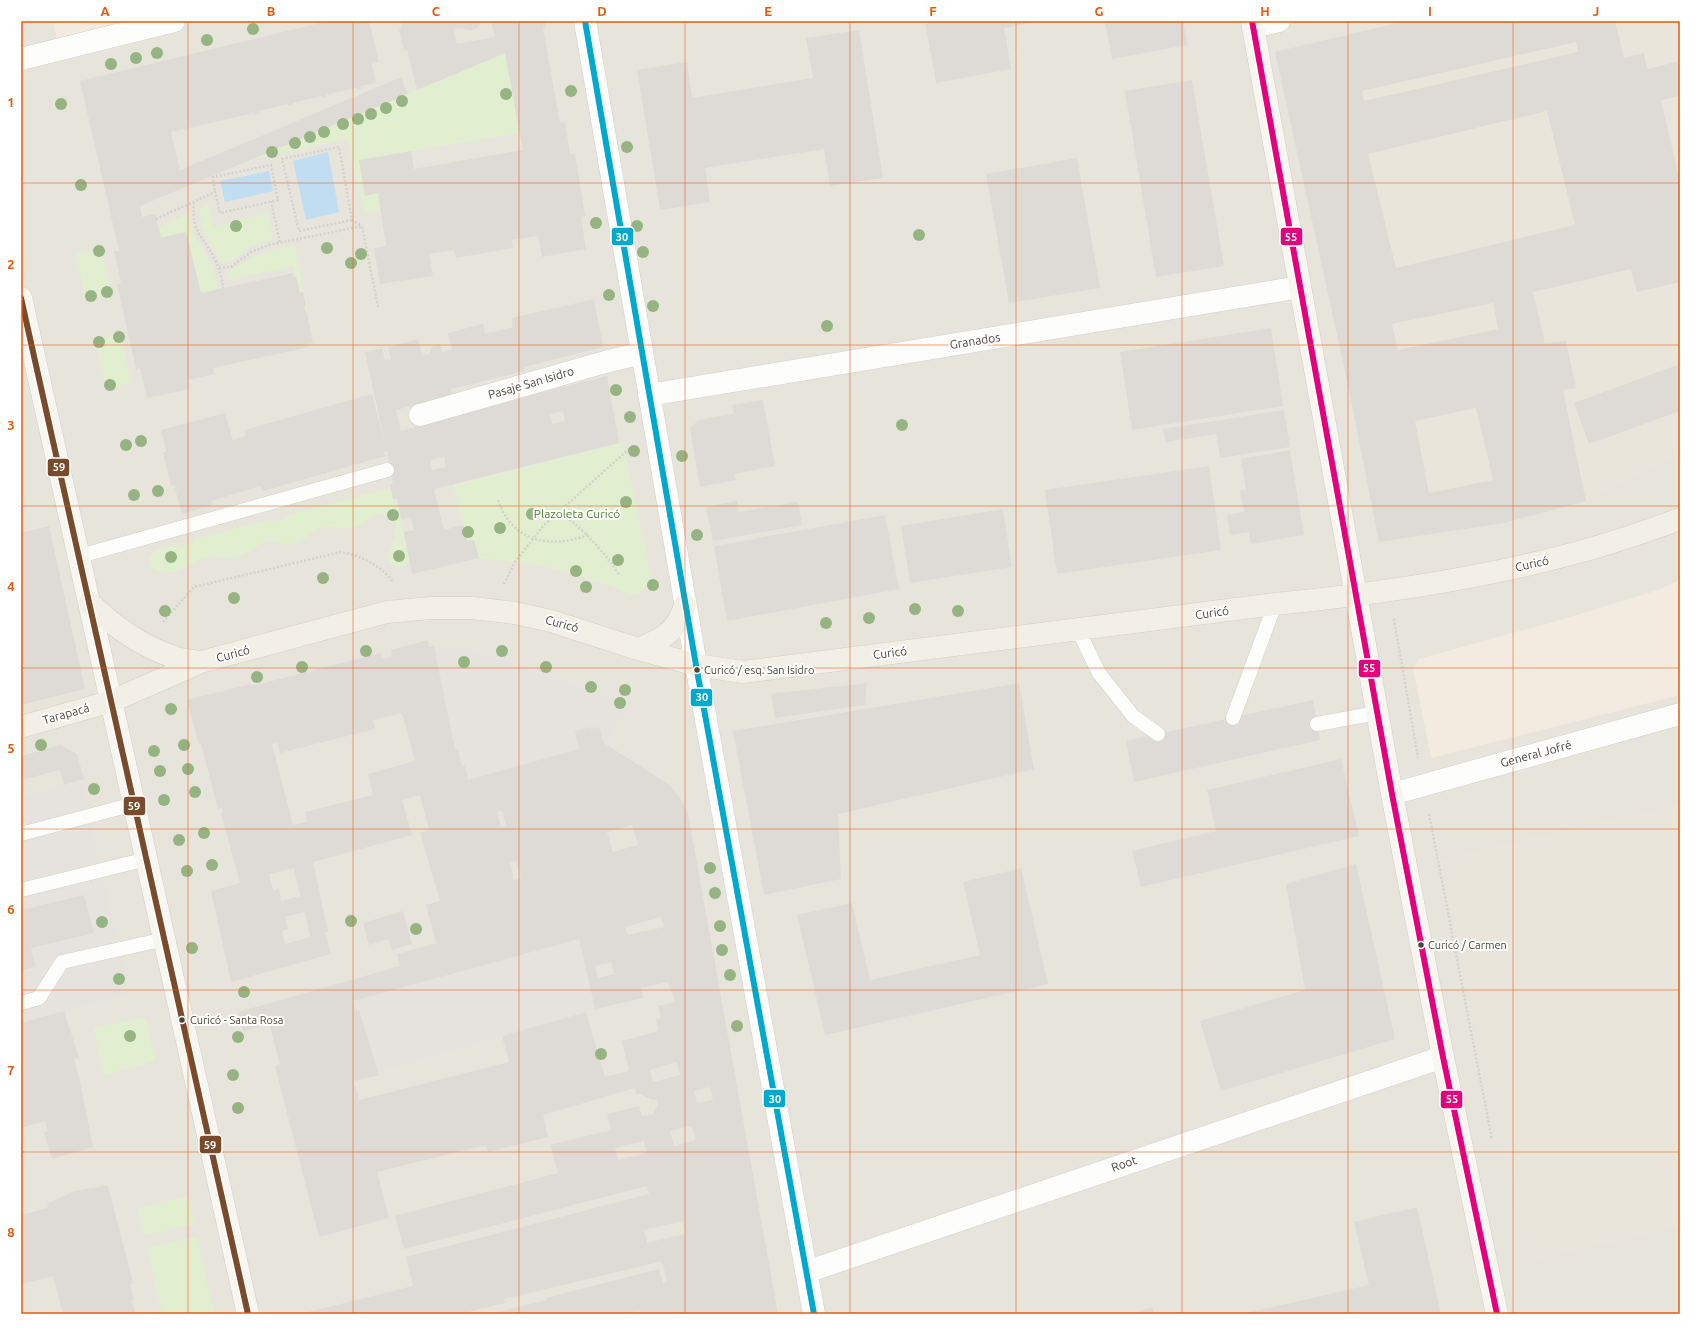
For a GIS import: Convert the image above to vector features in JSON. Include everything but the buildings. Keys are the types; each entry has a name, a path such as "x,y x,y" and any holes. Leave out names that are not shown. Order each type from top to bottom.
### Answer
{"main road":[{"path":"1252,24 1392,794 1443,1057 1497,1314"},
{"path":"21,298 80,556 248,1314"},
{"name":"Curicó","path":"112,702 201,662 387,612 430,608 473,608 515,613 552,620 638,649 696,665 743,672 1275,604 1356,596 1389,591 1502,571 1580,552 1680,519"},
{"path":"90,603 127,636 174,658 201,662"},
{"path":"638,649 659,641 670,633 682,616 685,605"},
{"name":"Tarapacá","path":"21,727 112,702"}],"street":[{"path":"21,59 174,21"},
{"path":"585,21 685,605 814,1314"},
{"path":"1252,24 1279,21"},
{"name":"Granados","path":"649,395 1300,287"},
{"name":"Pasaje San Isidro","path":"420,415 605,362 642,353"},
{"name":"General Jofré","path":"1392,794 1680,714"},
{"name":"Root","path":"806,1272 1443,1057"}],"lane":[{"path":"80,556 387,470"},
{"path":"1233,718 1275,604"},
{"path":"1078,630 1099,673 1133,716 1158,734"},
{"path":"1317,724 1377,713"},
{"path":"21,834 134,804"},
{"path":"21,890 147,859"},
{"path":"21,1003 39,998 62,962 165,939"}],"path":[{"path":"352,220 339,147 282,159 299,231 352,220 362,226 378,307"},
{"path":"271,165 278,200 220,214 215,192 213,177 271,165"},
{"path":"156,219 215,192"},
{"path":"271,201 280,243"},
{"path":"194,202 193,213 198,233 213,254 219,268 223,288"},
{"path":"219,268 231,267 251,252 260,248 362,226"},
{"path":"494,610 503,586 515,562 532,538 543,526 654,426"},
{"path":"498,500 508,522 517,531 532,538 546,542 560,542 574,540 588,535"},
{"path":"560,512 588,535 608,558 619,575"},
{"path":"143,644 194,587 341,552 355,555 380,569 392,581 406,610"},
{"path":"1389,591 1423,785 1493,1143"}],"shaded area":[{"path":"21,21 1680,21 1680,1314 21,1314"},
{"path":"53,21 150,21 58,44"},
{"path":"1406,21 1680,21 1680,452 1586,501 1504,523 1379,542 1348,385 1275,52"},
{"path":"1680,580 1680,695 1431,758 1413,668 1419,659 1567,618 1655,591"},
{"path":"434,646 439,649 466,649 631,703 604,743 599,727 591,729 590,727 575,732 579,749 468,780 465,765 462,766 458,749 455,750"},
{"path":"81,780 129,994 21,1023 21,797"},
{"path":"1680,804 1680,1227 1532,1260 1439,859"},
{"path":"579,939 595,1009 378,1072 359,1010 356,1011 353,1001"}],"green space":[{"path":"505,53 519,133 359,160 365,195 378,193 380,210 364,213 347,139 251,160"},
{"path":"209,205 214,227 268,213 273,240 249,248 232,261 224,263 220,260 201,228 200,209"},
{"path":"189,213 194,233 213,267 218,289 201,293 186,232 161,238 158,227"},
{"path":"295,245 308,311 305,311 304,307 306,306 303,292 300,293 294,266 228,280 227,272 252,258 263,253"},
{"path":"101,249 111,293 86,299 75,254"},
{"path":"121,334 131,383 106,389 95,340"},
{"name":"Plazoleta Curicó","path":"623,442 650,573 649,582 643,590 631,594 552,568 479,558 474,540 467,541 453,485"},
{"path":"391,488 397,499 410,564 403,568 396,568 390,564 388,559 396,528 394,522 387,515 383,514 373,516 356,527 328,527 319,529 302,541 295,543 265,542 239,556 206,557 174,572 156,570 150,567 150,556 158,549 164,547 181,543 182,546 194,543 193,540 269,520 270,523 284,520 284,516"},
{"path":"146,1017 155,1061 104,1075 94,1028"},
{"path":"187,1196 194,1224 144,1235 138,1208"},
{"path":"197,1237 214,1314 162,1314 147,1248"}],"water":[{"path":"328,152 339,212 306,220 293,161"},
{"path":"269,171 273,191 225,202 220,181"}],"transit line":[{"name":"30","path":"585,21 696,665 814,1314"},
{"name":"55","path":"1252,21 1392,794 1443,1057 1497,1314"},
{"name":"59","path":"21,298 248,1314"}],"place":[{"name":"Curicó / esq. San Isidro","path":"697,670"},
{"name":"Curicó / Carmen","path":"1421,945"},
{"name":"Curicó - Santa Rosa","path":"182,1020"}]}
